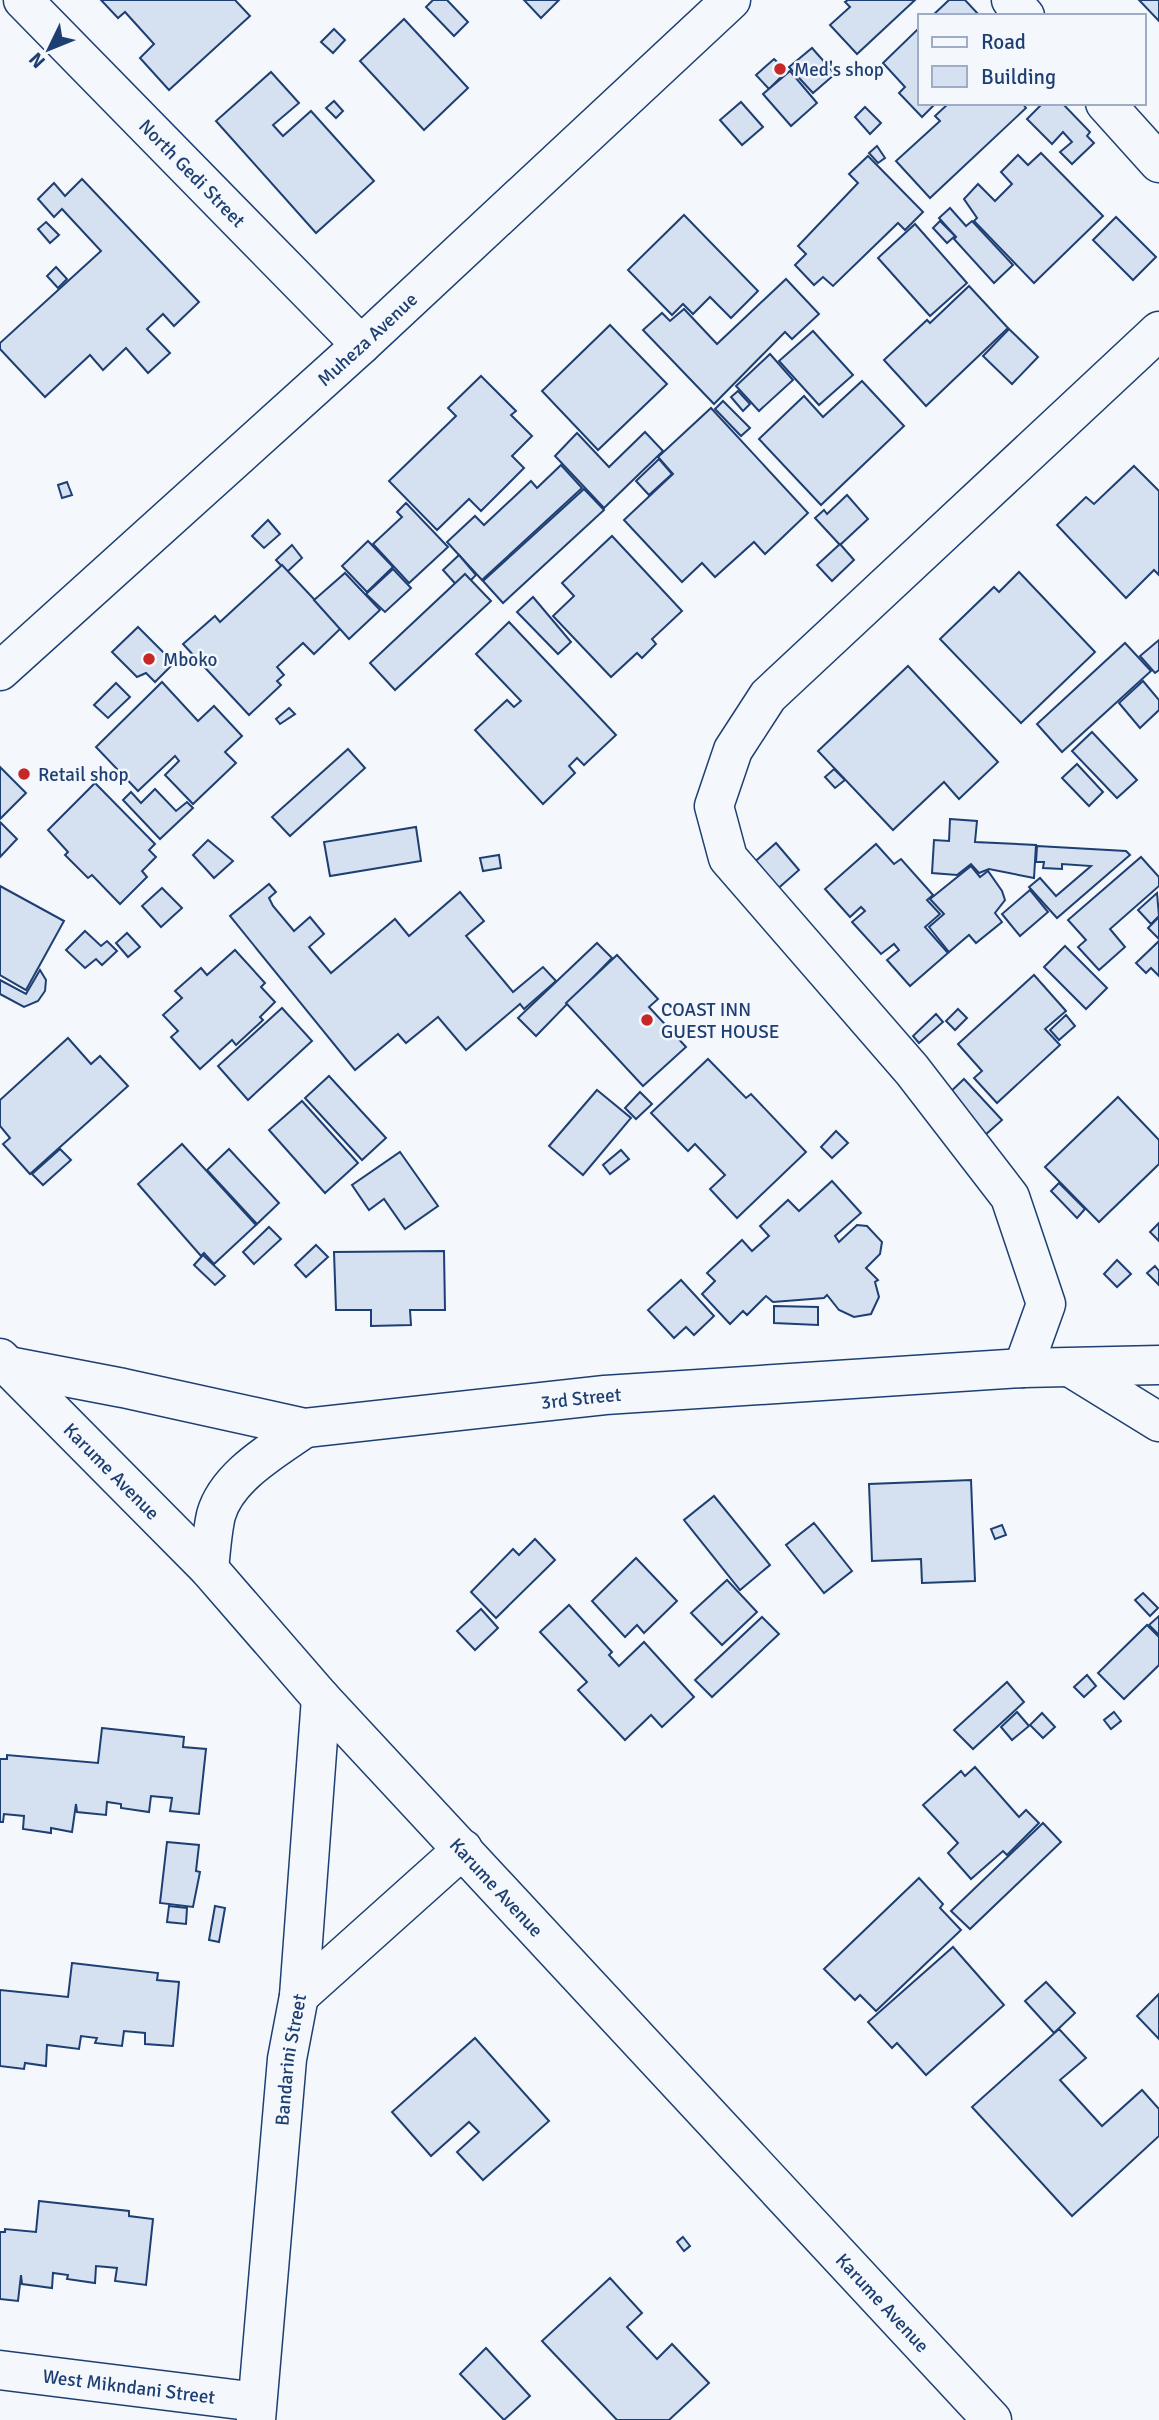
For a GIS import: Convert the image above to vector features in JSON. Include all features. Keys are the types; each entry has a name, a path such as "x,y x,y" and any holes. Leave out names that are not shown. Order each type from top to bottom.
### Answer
{"street":[{"name":"North Gedi Street","path":"23,0 361,345"},
{"name":"Muheza Avenue","path":"0,671 361,345 731,0"},
{"path":"1011,0 1023,14"},
{"path":"1107,105 1159,163"},
{"path":"1023,1368 1046,1304 1010,1197 912,1070 728,858 715,806 733,750 768,696 1159,331"},
{"name":"3rd Street","path":"4,1362 304,1428 605,1395 1023,1368 1073,1369 1159,1365"},
{"name":"Karume Avenue","path":"4,1362 209,1569 321,1698 992,2420"},
{"path":"1073,1369 1159,1422"},
{"path":"209,1569 217,1513 230,1490 261,1459 304,1428"},
{"name":"Bandarini Street","path":"257,2411 287,2059 299,1996 321,1698"},
{"path":"299,1996 463,1849"},
{"name":"West Mikndani Street","path":"0,2370 257,2411"}],"building":[{"path":"101,0 235,0 250,16 169,90 140,58 154,44 125,12 118,18"},
{"path":"433,0 447,0 468,22 454,36 426,7"},
{"path":"524,0 559,0 541,18"},
{"path":"915,0 857,54 830,25 850,7 845,2"},
{"path":"949,0 965,0 978,14 934,14"},
{"path":"1139,0 1159,0 1159,21"},
{"path":"404,19 468,88 424,130 360,61"},
{"path":"334,29 345,40 333,53 321,42"},
{"path":"918,29 918,105 934,105 922,117 899,93 905,87 883,63"},
{"path":"812,48 835,74 813,93 789,67"},
{"path":"774,59 787,71 769,89 756,75"},
{"path":"790,71 817,103 791,126 763,94"},
{"path":"271,72 299,103 273,125 283,136 311,111 374,181 316,233 216,121"},
{"path":"334,101 343,111 336,118 326,108"},
{"path":"741,102 763,127 742,145 720,120"},
{"path":"947,105 1024,105 1026,108 930,198 896,161 940,121 935,116"},
{"path":"1041,105 1064,105 1090,132 1087,136 1094,143 1072,164 1060,152 1072,142 1063,132 1052,144 1027,119"},
{"path":"865,107 881,123 870,134 855,117"},
{"path":"877,146 885,158 878,163 869,153"},
{"path":"1041,153 1103,216 1034,283 974,221 977,218 964,199 978,184 995,201 1012,184 1001,172 1018,155 1028,165"},
{"path":"868,156 923,212 905,230 898,223 833,286 823,277 814,285 795,265 806,254 798,246 858,183 849,174"},
{"path":"82,179 199,302 174,326 163,314 147,329 170,353 148,373 126,348 103,370 90,355 45,397 0,349 0,343 101,251 62,209 54,217 38,199 54,183 65,196"},
{"path":"950,208 966,226 972,221 1013,265 994,283 954,239 956,237 939,218"},
{"path":"684,215 758,291 731,318 710,297 693,314 683,304 672,315 628,270"},
{"path":"1116,217 1156,257 1133,280 1093,240"},
{"path":"940,221 955,236 947,243 933,228"},
{"path":"46,222 59,235 50,243 38,229"},
{"path":"915,224 967,283 930,316 878,258"},
{"path":"56,267 67,279 58,288 47,276"},
{"path":"786,279 819,314 792,339 785,332 714,404 643,330 662,313 670,321 684,309 717,344"},
{"path":"969,286 1008,328 926,406 884,360 927,320 930,323"},
{"path":"610,325 667,384 598,450 542,391"},
{"path":"1009,329 1038,357 1012,384 983,356"},
{"path":"813,331 853,375 819,405 779,361"},
{"path":"770,354 793,380 759,411 736,386"},
{"path":"481,376 516,411 511,415 532,436 512,456 524,468 481,511 469,499 437,530 389,481 456,416 448,408"},
{"path":"862,381 904,426 821,505 759,439 804,396 823,417"},
{"path":"738,391 750,404 743,411 731,397"},
{"path":"723,401 750,428 741,436 715,409"},
{"path":"711,408 808,513 765,554 754,542 715,577 702,563 682,582 624,520 673,474 658,457"},
{"path":"645,432 663,451 604,508 555,456 577,433 609,467"},
{"path":"659,459 672,474 649,495 636,481"},
{"path":"561,465 582,488 482,580 447,542 475,516 484,525 531,481 537,488"},
{"path":"1134,466 1159,491 1159,575 1154,570 1126,598 1057,525 1086,497 1094,504"},
{"path":"67,482 72,495 62,498 58,485"},
{"path":"584,489 604,510 503,603 483,581"},
{"path":"847,495 868,519 840,545 815,518 824,510 827,514"},
{"path":"406,503 448,547 409,583 373,544 402,517 397,512"},
{"path":"268,520 280,534 264,548 252,536"},
{"path":"612,536 682,611 652,639 656,644 642,658 637,653 611,677 553,616 574,596 562,583"},
{"path":"368,541 393,567 367,592 342,566"},
{"path":"840,544 854,560 832,581 817,565"},
{"path":"292,545 302,558 287,572 276,560"},
{"path":"459,555 476,575 461,590 443,570"},
{"path":"282,565 341,628 314,654 303,643 277,667 284,675 277,681 281,685 249,715 183,644 215,616 220,622"},
{"path":"393,569 411,588 385,612 366,594"},
{"path":"1019,572 1095,652 1021,723 940,639 994,587 999,592"},
{"path":"345,573 380,610 349,639 314,600"},
{"path":"465,574 491,601 395,690 370,663"},
{"path":"533,597 571,642 558,654 517,612"},
{"path":"509,622 616,735 584,765 577,758 569,766 575,773 543,804 475,730 507,700 514,707 521,701 476,654"},
{"path":"138,627 174,663 155,682 146,673 137,677 112,652"},
{"path":"1159,640 1159,670 1155,673 1140,656"},
{"path":"1125,643 1151,671 1062,752 1037,724"},
{"path":"908,666 998,762 959,799 944,782 893,830 818,751"},
{"path":"1143,681 1159,700 1159,710 1140,728 1119,703"},
{"path":"162,682 198,721 214,706 242,736 225,752 236,763 193,804 165,775 179,761 175,756 138,791 96,747"},
{"path":"116,683 130,697 108,718 94,705"},
{"path":"289,708 295,714 280,724 276,719"},
{"path":"1092,732 1137,780 1117,798 1072,751"},
{"path":"348,749 365,768 290,836 272,817"},
{"path":"1077,764 1103,792 1089,806 1062,778"},
{"path":"0,767 26,793 0,819"},
{"path":"834,769 845,780 835,788 825,777"},
{"path":"95,783 155,844 149,850 156,857 142,871 147,877 120,904 92,875 88,878 65,855 68,852 48,830"},
{"path":"155,789 176,811 187,802 193,808 160,839 123,800 131,792 141,803"},
{"path":"950,819 977,821 975,842 1036,845 1034,878 989,869 979,873 971,864 957,875 932,873 934,840 949,841"},
{"path":"0,822 17,839 0,857"},
{"path":"416,827 421,861 330,876 324,842"},
{"path":"208,840 233,861 214,878 193,855"},
{"path":"776,843 799,870 774,892 751,865"},
{"path":"876,844 894,864 901,859 933,895 927,900 940,914 925,927 948,953 910,986 887,960 899,950 894,944 881,954 852,922 865,911 861,907 850,917 825,889"},
{"path":"1037,846 1126,851 1130,855 1057,918 1029,887 1040,878 1056,896 1091,866 1062,864 1062,869 1043,868 1044,862 1036,862"},
{"path":"499,855 501,868 483,871 480,858"},
{"path":"1141,857 1159,877 1159,886 1110,929 1125,947 1099,970 1078,947 1086,940 1068,920"},
{"path":"971,866 980,877 988,871 1002,891 1005,900 995,913 1002,922 976,943 969,935 949,952 929,927 944,914 930,899"},
{"path":"269,884 276,892 269,898 273,906 294,931 310,917 324,934 309,947 331,973 395,919 409,936 460,892 484,921 466,936 513,992 543,967 556,981 524,1009 520,1004 466,1050 438,1017 406,1043 398,1034 355,1070 230,916"},
{"path":"0,886 64,921 26,990 0,975"},
{"path":"162,888 182,908 161,927 142,906"},
{"path":"1030,890 1048,912 1020,936 1002,914"},
{"path":"1157,893 1159,916 1151,924 1138,910"},
{"path":"1159,917 1159,939 1148,928"},
{"path":"85,931 101,946 107,941 117,951 102,965 96,959 85,968 66,950"},
{"path":"127,933 140,947 128,957 116,943"},
{"path":"1159,941 1159,976 1151,968 1146,973 1136,963"},
{"path":"597,943 612,958 536,1036 518,1018"},
{"path":"1065,946 1107,988 1086,1009 1044,967"},
{"path":"235,950 265,983 261,987 275,1002 260,1017 263,1020 236,1045 232,1040 200,1069 171,1037 178,1031 163,1015 182,998 175,991 201,968 207,975"},
{"path":"617,955 658,999 649,1007 686,1047 643,1086 566,1003"},
{"path":"40,970 46,980 45,991 38,1001 24,1007 0,994 0,980 26,994"},
{"path":"1034,975 1066,1011 1045,1029 1060,1045 997,1103 974,1078 982,1071 958,1044"},
{"path":"282,1008 312,1041 248,1100 218,1066"},
{"path":"958,1009 967,1018 955,1030 946,1021"},
{"path":"936,1014 943,1022 919,1043 913,1036"},
{"path":"1066,1015 1075,1026 1059,1040 1050,1030"},
{"path":"68,1038 91,1064 100,1056 128,1086 30,1174 3,1144 10,1138 0,1126 0,1100"},
{"path":"708,1059 746,1098 751,1094 806,1152 737,1218 710,1189 725,1175 695,1144 688,1151 651,1113"},
{"path":"329,1076 386,1138 362,1160 305,1098"},
{"path":"964,1079 1002,1120 984,1136 946,1096"},
{"path":"597,1090 631,1118 583,1175 549,1146"},
{"path":"640,1092 652,1104 636,1119 625,1108"},
{"path":"1118,1097 1159,1140 1159,1164 1099,1222 1045,1167"},
{"path":"302,1101 358,1163 325,1193 269,1130"},
{"path":"836,1131 848,1143 832,1158 821,1147"},
{"path":"182,1144 256,1225 214,1264 204,1253 201,1256 138,1184"},
{"path":"60,1149 71,1160 43,1185 32,1174"},
{"path":"229,1149 279,1203 257,1224 207,1170"},
{"path":"621,1150 629,1159 610,1174 603,1165"},
{"path":"400,1152 438,1206 405,1229 384,1199 369,1210 352,1185"},
{"path":"832,1181 861,1213 835,1236 839,1242 857,1225 867,1226 882,1242 880,1254 866,1268 878,1280 875,1282 879,1297 871,1314 854,1317 839,1310 827,1295 824,1298 773,1302 766,1296 747,1315 743,1311 730,1324 702,1294 715,1281 707,1273 742,1240 752,1251 769,1236 760,1226 788,1200 799,1211"},
{"path":"1059,1183 1085,1209 1077,1218 1051,1191"},
{"path":"1159,1223 1159,1241 1150,1232"},
{"path":"269,1227 281,1239 254,1264 243,1252"},
{"path":"316,1245 328,1257 306,1277 295,1265"},
{"path":"444,1251 445,1310 410,1310 411,1325 371,1326 371,1310 336,1310 334,1252"},
{"path":"203,1255 225,1276 215,1285 194,1265"},
{"path":"1117,1260 1131,1274 1117,1287 1104,1274"},
{"path":"1155,1266 1159,1271 1159,1285 1147,1273"},
{"path":"681,1280 714,1316 694,1335 686,1327 674,1338 648,1310"},
{"path":"774,1306 818,1307 818,1325 774,1323"},
{"path":"971,1480 975,1581 922,1583 921,1559 872,1561 869,1484"},
{"path":"714,1496 770,1565 740,1590 684,1520"},
{"path":"814,1523 852,1571 824,1593 786,1545"},
{"path":"1002,1525 1006,1535 995,1539 991,1529"},
{"path":"535,1539 555,1560 496,1618 471,1592 513,1549 519,1555"},
{"path":"636,1558 677,1601 644,1633 637,1625 625,1637 592,1601"},
{"path":"727,1580 757,1612 722,1645 691,1613"},
{"path":"1143,1593 1158,1608 1150,1616 1135,1600"},
{"path":"569,1605 612,1652 609,1655 619,1666 644,1642 694,1697 662,1727 651,1715 625,1740 578,1690 587,1682 540,1632"},
{"path":"481,1609 498,1628 475,1650 457,1631"},
{"path":"1159,1616 1159,1635 1149,1625"},
{"path":"762,1617 779,1634 712,1697 695,1680"},
{"path":"1147,1625 1159,1637 1159,1665 1124,1699 1098,1673"},
{"path":"1087,1675 1096,1686 1084,1697 1074,1687"},
{"path":"1007,1682 1024,1702 973,1749 954,1730"},
{"path":"1017,1712 1029,1726 1012,1740 1001,1727"},
{"path":"1114,1712 1121,1721 1111,1729 1104,1720"},
{"path":"1042,1713 1055,1727 1043,1738 1030,1725"},
{"path":"102,1728 184,1737 183,1747 206,1749 199,1814 170,1811 172,1798 151,1796 149,1812 121,1808 121,1804 107,1802 106,1815 77,1812 76,1804 72,1832 51,1828 51,1833 23,1829 24,1816 4,1814 3,1822 0,1822 0,1759 7,1759 7,1755 98,1763"},
{"path":"975,1767 1019,1817 1026,1810 1039,1823 1007,1855 1003,1851 971,1879 948,1853 958,1843 923,1805 961,1771 965,1776"},
{"path":"1043,1823 1061,1842 970,1929 951,1911"},
{"path":"167,1842 199,1845 196,1871 200,1872 193,1907 160,1903"},
{"path":"919,1878 943,1904 940,1908 961,1930 876,2011 860,1995 855,2000 824,1969"},
{"path":"169,1906 187,1908 186,1924 167,1922"},
{"path":"215,1906 225,1908 219,1942 209,1940"},
{"path":"953,1947 1004,2005 926,2075 897,2043 892,2048 868,2022"},
{"path":"72,1963 158,1973 157,1980 179,1982 173,2046 145,2044 145,2033 124,2031 122,2046 95,2043 97,2038 81,2036 79,2049 47,2045 46,2066 25,2063 24,2069 0,2066 0,1990 68,1997"},
{"path":"1046,1982 1075,2013 1054,2033 1025,2001"},
{"path":"1159,1994 1159,2039 1137,2016"},
{"path":"1059,2029 1086,2058 1060,2080 1102,2126 1142,2090 1159,2109 1159,2136 1072,2216 972,2107"},
{"path":"475,2038 549,2121 483,2180 457,2152 479,2132 469,2122 431,2156 392,2112"},
{"path":"39,2201 129,2211 129,2216 153,2219 146,2285 115,2281 117,2268 96,2266 95,2283 67,2279 68,2275 53,2273 52,2288 22,2284 21,2275 18,2301 0,2299 0,2232 5,2232 5,2229 36,2232"},
{"path":"683,2237 690,2246 684,2251 677,2242"},
{"path":"610,2278 642,2313 627,2327 657,2359 672,2344 709,2383 669,2420 617,2420 542,2341"},
{"path":"486,2348 530,2396 504,2420 460,2374"}],"place":[{"name":"Med's shop","path":"780,69"},
{"name":"Mboko","path":"149,659"},
{"name":"Retail shop","path":"24,774"},
{"name":"COAST INN GUEST HOUSE","path":"647,1020"}]}
